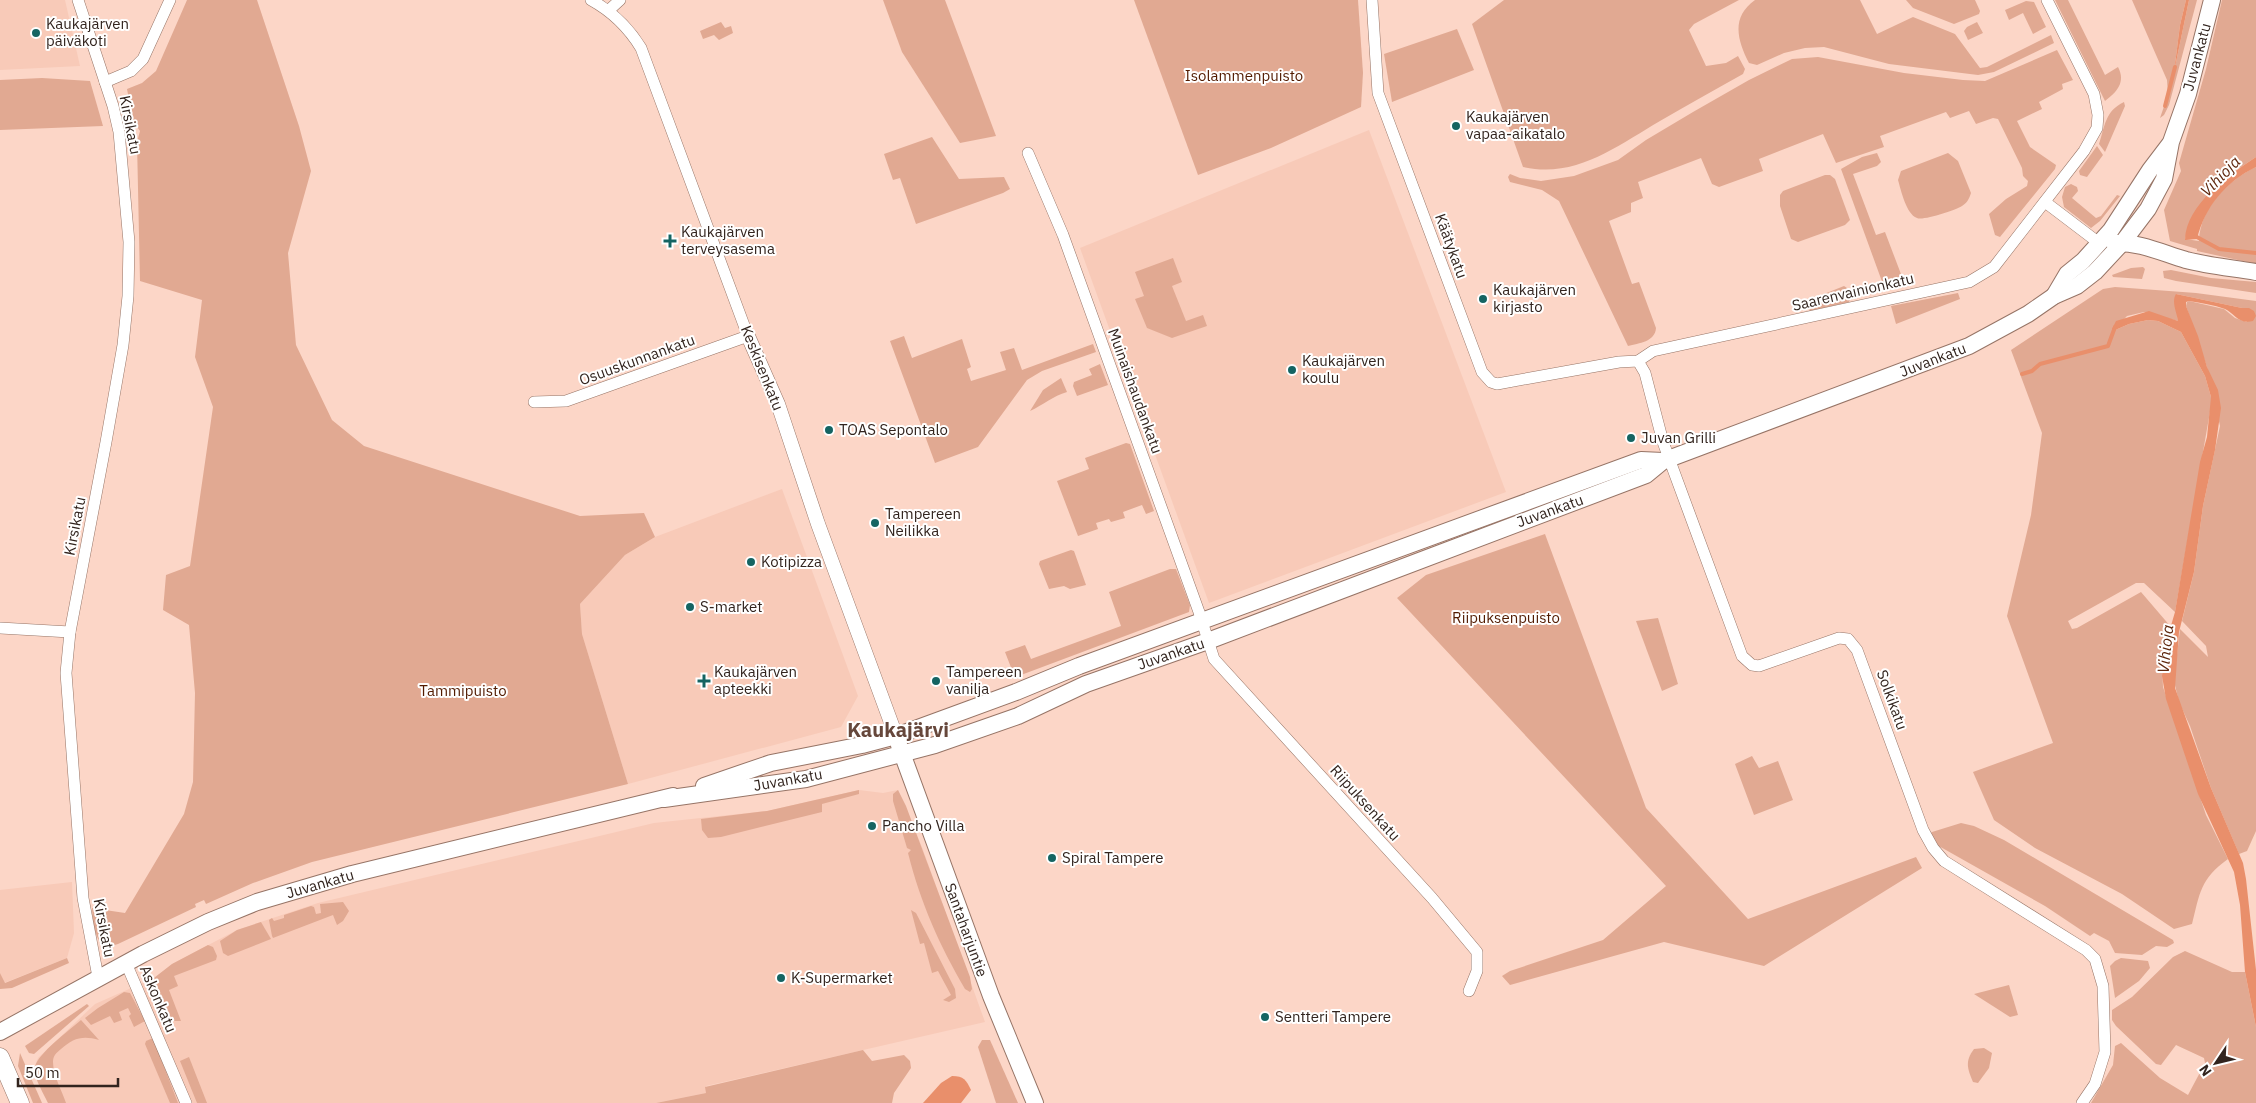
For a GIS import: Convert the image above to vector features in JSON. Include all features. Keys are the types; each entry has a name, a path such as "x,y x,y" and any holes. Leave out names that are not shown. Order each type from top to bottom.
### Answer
{"main road":[{"name":"Juvankatu","path":"664,799 806,779 903,754 1005,722 1086,684 1208,641 1646,475 1667,460 1970,346 2028,314 2054,296 2077,286 2096,272 2120,246 2148,209 2164,179 2171,142 2188,94 2212,0"},
{"name":"Juvankatu","path":"2054,296 2067,274 2111,230 2150,170 2171,142"},
{"path":"2099,243 2120,246 2156,261 2186,260 2256,272"},
{"name":"Juvankatu","path":"0,1032 126,962 208,922 257,902 352,874 664,799 772,763 862,745 896,736 1016,692 1079,666 1641,460 1667,460"},
{"name":"Keskisenkatu","path":"896,736 903,754"},
{"name":"Santaharjuntie","path":"903,754 991,996 1035,1103"},
{"path":"0,1057 20,1103"}],"street":[{"name":"Kirsikatu","path":"78,0 119,132 129,242 128,296 106,442 70,632 66,673 83,898 98,977"},
{"path":"104,82 131,71 143,59 170,0"},
{"name":"Keskisenkatu","path":"591,0 608,10 632,33 640,48 748,336 778,404 818,524 896,736"},
{"path":"608,10 620,0"},
{"name":"Käätykatu","path":"1372,0 1378,94 1482,372 1491,382 1506,384 1575,370 1638,361"},
{"name":"Saarenvainionkatu","path":"1638,361 1653,351 1969,282 1994,267 2092,138 2098,115 2094,94 2047,0"},
{"name":"Muinaishaudankatu","path":"1028,153 1063,235 1208,641"},
{"path":"2045,202 2099,243"},
{"name":"Osuuskunnankatu","path":"534,402 566,401 748,336"},
{"name":"Solkikatu","path":"1638,361 1645,373 1667,460 1742,656 1752,665 1760,666 1839,638 1848,639 1857,650 1924,830 1933,848 1944,861 2086,950 2096,959 2103,986 2105,1052 2095,1084 2082,1103"},
{"path":"0,628 70,632"},
{"name":"Riipuksenkatu","path":"1208,641 1214,659 1426,892 1478,952 1477,971 1469,991"},
{"name":"Askonkatu","path":"126,962 186,1103"}],"shaded area":[{"name":"Kaukajärven päiväkoti","path":"0,0 65,0 80,66 0,70"},
{"name":"Kaukajärven koulu","path":"1369,130 1506,492 1209,603 1080,248"},
{"path":"782,489 858,696 841,727 628,784 582,634 580,604 625,555 655,537"},
{"path":"859,790 883,793 898,790 922,847 985,1022 706,1086 706,1093 656,1103 48,1103 34,1068 38,1058 95,1004 154,978 172,964 237,930 318,903 654,823 767,811"},
{"path":"72,882 74,933 67,958 4,983 0,973 0,890"}],"green space":[{"name":"Tammipuisto","path":"187,0 257,0 299,126 311,171 288,253 296,345 332,420 364,446 580,516 644,513 655,537 625,555 580,604 582,634 628,784 312,862 253,883 206,904 204,900 195,904 196,907 111,946 103,940 99,941 93,927 92,908 125,913 184,814 193,782 195,693 189,625 163,610 166,575 190,566 213,407 195,357 202,300 140,281 137,142 140,131 133,121 127,89 142,83 156,71"},
{"path":"883,0 945,0 996,136 960,143 902,52"},
{"name":"Isolammenpuisto","path":"1134,0 1358,0 1363,73 1361,107 1271,148 1198,175"},
{"path":"1504,0 1739,0 1694,24 1689,30 1706,66 1726,63 1738,56 1745,69 1743,74 1595,158 1561,168 1523,167 1472,24"},
{"path":"1755,0 1860,0 1877,34 1913,17 1955,34 1980,68 1987,67 2051,35 2054,43 1994,72 1978,75 1889,64 1824,47 1805,48 1784,53 1757,65 1749,63 1739,37 1738,29 1742,14"},
{"path":"1906,0 1975,0 1980,11 1979,14 1954,24 1913,8"},
{"path":"2055,0 2068,0 2105,75 2118,67 2121,82 2113,94 2105,101"},
{"path":"2132,0 2186,0 2180,25 2174,72 2189,0 2197,0 2169,105 2164,115 2160,118 2168,95 2167,80"},
{"path":"2222,0 2256,0 2256,157 2222,182 2204,201 2185,239 2199,241 2204,217 2217,196 2235,179 2256,167 2256,264 2197,251 2197,249 2170,241 2164,210 2181,171 2179,163 2206,69"},
{"path":"2026,1 2034,2 2046,27 2033,34 2023,13 2009,20 2005,10"},
{"path":"721,22 725,28 731,26 733,33 719,40 714,35 703,39 700,31"},
{"path":"1977,22 1983,33 1968,40 1964,31 1967,27"},
{"path":"1457,29 1474,70 1392,102 1384,54"},
{"path":"2057,50 2073,80 2062,84 2063,89 2039,102 2042,109 2017,121 2030,147 2056,165 2055,169 2000,237 1995,235 1989,214 2006,199 2027,186 2028,181 2023,176 2022,168 1998,119 1993,118 1976,124 1969,111 1950,118 1946,112 1880,136 1884,147 1836,163 1823,134 1759,159 1763,171 1719,187 1712,184 1701,158 1638,182 1643,198 1631,203 1631,212 1609,221 1632,284 1639,282 1656,328 1655,333 1650,339 1641,343 1628,346 1559,201 1542,190 1510,182 1508,177 1510,174 1520,178 1541,181 1574,176 1618,160 1646,140 1693,112 1749,80 1792,59 1818,57 1904,73 1985,81"},
{"path":"42,78 90,81 103,126 0,130 0,80"},
{"path":"2124,102 2125,106 2105,152 2099,144 2109,114"},
{"path":"932,137 959,179 1004,177 1010,189 916,224 900,178 893,180 884,154"},
{"path":"2097,146 2103,155 2087,177 2080,175 2079,171"},
{"path":"1877,153 1881,162 1877,166 1853,174 1876,235 1885,232 1904,282 1884,287 1841,169 1862,157"},
{"path":"1948,153 1958,161 1971,193 1969,199 1959,208 1932,217 1920,219 1913,216 1902,195 1898,180 1901,171"},
{"path":"1825,175 1830,175 1835,179 1850,220 1845,225 1798,242 1791,239 1780,206 1780,195 1783,191"},
{"path":"2071,184 2077,187 2078,191 2072,198 2096,218 2101,216 2117,195 2120,196 2100,221 2091,228 2064,207 2062,197 2065,187"},
{"path":"1173,258 1182,282 1172,286 1186,321 1203,315 1207,326 1172,338 1147,328 1135,299 1144,296 1135,272"},
{"path":"2143,267 2145,269 2142,279 2113,277 2112,275 2131,268"},
{"path":"2171,270 2211,278 2256,282 2256,293 2164,278 2163,271"},
{"path":"1844,286 1847,288 1851,298 1849,302 1810,311 1805,306 1809,300"},
{"path":"2115,287 2196,293 2256,301 2256,831 2247,851 2239,854 2211,788 2190,726 2179,702 2174,681 2180,629 2208,657 2206,646 2182,621 2194,572 2203,506 2220,426 2207,367 2186,306 2189,301 2224,309 2235,318 2247,322 2242,308 2176,294 2178,321 2144,312 2127,316 2113,331 2129,324 2148,320 2158,321 2181,332 2205,376 2211,397 2211,406 2175,612 2144,583 2136,583 2068,621 2072,629 2077,628 2141,592 2171,627 2162,666 2163,687 2206,815 2228,859 2212,873 2202,887 2192,924 2174,929 2122,894 2035,848 1994,820 1973,772 2053,743 2007,616 2031,515 2042,433 2011,350 2103,289"},
{"path":"1958,293 1960,299 1896,324 1891,306"},
{"path":"904,336 912,358 962,339 971,367 967,369 971,381 1006,370 1000,352 1014,348 1022,370 1093,344 1096,352 1042,371 1027,380 978,447 935,463 890,341"},
{"path":"1100,364 1108,385 1077,396 1073,386 1074,382 1092,375 1089,369"},
{"path":"1061,378 1067,392 1030,411 1043,390"},
{"path":"1126,443 1130,444 1154,511 1146,514 1142,505 1123,512 1125,518 1111,522 1109,519 1096,523 1098,529 1078,536 1057,481 1089,469 1085,458"},
{"name":"Riipuksenpuisto","path":"1545,534 1646,808 1748,919 1916,857 1922,868 1764,966 1664,942 1510,985 1502,976 1510,971 1603,940 1666,886 1397,598 1426,575"},
{"path":"1071,550 1074,551 1086,585 1070,589 1064,586 1049,589 1039,564 1040,561"},
{"path":"1170,569 1176,569 1190,605 1189,612 1021,675 1012,670 1005,652 1025,645 1031,659 1121,626 1109,592"},
{"path":"1658,618 1678,684 1662,691 1636,621"},
{"path":"1752,756 1759,768 1778,761 1793,800 1754,815 1735,764"},
{"path":"859,790 859,794 822,804 822,812 721,837 708,838 702,830 701,819 767,811"},
{"path":"898,790 906,806 970,977 972,989 970,992 965,989 947,956 919,889 908,853 911,850 907,848 893,801 893,794"},
{"path":"1961,823 1974,826 2004,840 2173,940 2174,943 2167,947 2156,946 2142,955 2115,953 2109,941 2094,933 2090,936 2045,906 1937,845 1932,832"},
{"path":"343,902 349,911 343,921 337,925 333,915 273,938 272,936 269,920 272,918 274,921 284,918 284,915 311,906 314,907 316,914 321,913 320,904"},
{"path":"911,910 916,913 955,989 956,998 949,1002 943,1000 951,995 938,971 932,973 924,943 920,944"},
{"path":"261,922 271,939 228,956 223,953 220,941 237,930"},
{"path":"208,945 213,947 217,956 216,960 174,976 178,986 169,990 181,1021 169,1021 155,991 154,978 172,964"},
{"path":"2185,951 2232,972 2245,972 2256,1027 2256,1103 2091,1103 2113,1065 2115,1046 2121,1043 2160,1078 2188,1095 2205,1063 2204,1058 2176,1045 2161,1065 2156,1064 2112,1020 2112,1010 2132,997 2173,957"},
{"path":"67,958 69,963 12,988 0,989 0,973 5,983"},
{"path":"2121,958 2148,961 2150,968 2139,981 2115,998 2110,966"},
{"path":"2009,985 2018,1015 2010,1017 1974,994"},
{"path":"124,992 130,993 145,1021 134,1027 128,1008 119,1012 122,1020 114,1023 110,1016 91,1025 85,1018 98,1008"},
{"path":"87,1004 89,1006 34,1054 29,1053 25,1046"},
{"path":"81,1020 99,1040 78,1038 65,1045 56,1053 53,1067 66,1103 48,1103 37,1080 35,1067 37,1061"},
{"path":"153,1038 178,1103 170,1103 145,1044 146,1041"},
{"path":"982,1040 990,1040 1018,1103 996,1103 978,1047"},
{"path":"1984,1048 1992,1053 1989,1068 1978,1083 1973,1082 1968,1069 1969,1057 1974,1049"},
{"path":"863,1050 872,1061 904,1055 910,1061 911,1068 894,1093 892,1103 656,1103 706,1093 705,1087"},
{"path":"20,1053 42,1103 33,1103 18,1066"},
{"path":"189,1057 207,1103 197,1103 180,1061"}],"water":[{"path":"2186,0 2189,0 2174,72 2180,25"},
{"path":"2256,157 2256,167 2235,180 2211,206 2205,216 2197,239 2185,240 2187,227 2201,203 2222,182"},
{"name":"Vihioja","path":"2176,294 2249,308 2254,311 2256,316 2253,321 2248,322 2240,320 2225,309 2207,304 2186,302 2207,367 2218,390 2221,408 2215,450 2203,506 2194,572 2179,632 2175,688 2211,788 2243,863 2256,970 2256,1027 2245,972 2240,905 2234,872 2198,794 2166,699 2162,676 2165,646 2175,612 2200,462 2207,437 2211,397 2205,376 2181,332 2158,321 2148,320 2129,324 2113,331 2112,329 2116,321 2149,311 2178,321 2174,304"},
{"path":"952,1076 964,1079 971,1090 961,1103 923,1103 941,1083"}],"waterway":[{"path":"2165,106 2175,67"},
{"path":"2195,236 2219,249 2256,253"},
{"path":"2022,374 2032,371 2040,364 2108,346 2115,327"}],"place":[{"name":"Kaukajärven päiväkoti","path":"36,33"},
{"name":"Kaukajärven vapaa-aikatalo","path":"1456,126"},
{"name":"Kaukajärven terveysasema","path":"670,241"},
{"name":"Kaukajärven kirjasto","path":"1483,299"},
{"name":"Kaukajärven koulu","path":"1292,370"},
{"name":"TOAS Sepontalo","path":"829,430"},
{"name":"Juvan Grilli","path":"1631,438"},
{"name":"Tampereen Neilikka","path":"875,523"},
{"name":"Kotipizza","path":"751,562"},
{"name":"S-market","path":"690,607"},
{"name":"Kaukajärven apteekki","path":"704,681"},
{"name":"Tampereen vanilja","path":"936,681"},
{"name":"Pancho Villa","path":"872,826"},
{"name":"Spiral Tampere","path":"1052,858"},
{"name":"K-Supermarket","path":"781,978"},
{"name":"Sentteri Tampere","path":"1265,1017"}],"district":[{"name":"Kaukajärvi","path":"898,730"}]}
